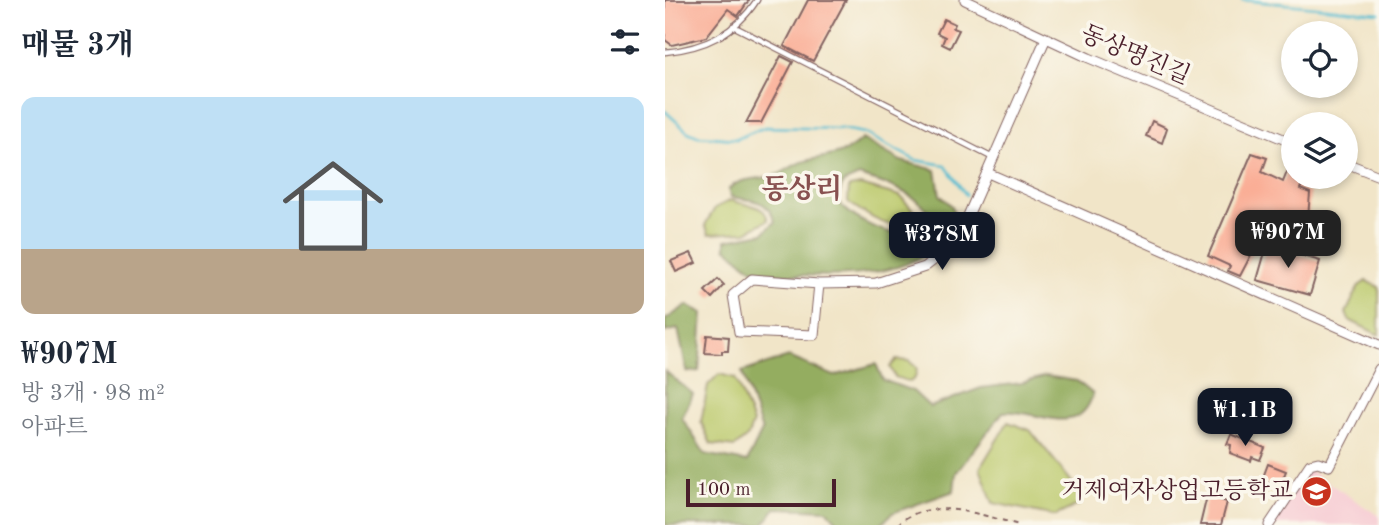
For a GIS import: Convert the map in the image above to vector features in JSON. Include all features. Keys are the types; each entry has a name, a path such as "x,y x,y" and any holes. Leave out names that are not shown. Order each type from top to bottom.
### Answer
{"street":[{"name":"동상명진길","path":"965,0 1046,38 1281,138"},
{"path":"819,284 814,335 739,332 733,295 752,279 819,284 876,284 925,267 956,243 1046,38"},
{"path":"1358,168 1379,176"},
{"path":"988,173 1379,345"},
{"path":"1269,525 1310,464 1318,462 1329,466 1379,369"}],"lane":[{"path":"665,52 704,46 745,19 757,0"},
{"path":"733,26 994,159"}],"path":[{"path":"897,525 908,514 962,509 1019,525"}],"shaded area":[{"name":"거제여자상업고등학교","path":"1306,468 1379,516 1379,525 1269,525"}],"green space":[{"path":"862,139 901,161 936,170 940,195 952,206 956,222 943,240 908,263 886,270 841,276 760,272 726,248 726,240 763,233 775,222 768,209 758,202 731,197 728,190 732,186 743,181 777,175 798,163 842,152","holes":["859,176 889,185 916,199 931,214 927,230 916,238 894,233 863,222 845,209 837,201 843,183"]},
{"path":"860,185 900,196 917,214 914,225 887,224 848,202 849,187"},
{"path":"731,200 763,210 768,220 746,232 709,234 705,225 715,208"},
{"path":"1366,281 1379,287 1379,335 1349,320 1346,313 1359,286"},
{"path":"687,305 703,313 699,371 687,372 678,329 665,332 665,320"},
{"path":"789,357 834,376 876,364 883,380 913,391 930,407 981,388 1022,383 1046,376 1077,381 1093,394 1086,408 1078,416 1067,419 1003,412 956,473 954,491 892,513 881,525 840,525 827,510 776,508 763,525 665,525 665,371 693,394 682,418 705,454 747,462 762,431 742,372"},
{"path":"896,360 909,361 917,368 915,378 910,382 895,377 890,367"},
{"path":"719,374 735,378 753,422 748,436 735,447 711,444 701,422 708,385"},
{"path":"1008,422 1030,430 1075,486 1080,504 1055,516 993,503 980,468"}],"building":[{"path":"665,0 749,0 738,16 728,9 706,37 672,45 665,40"},
{"path":"808,0 846,0 813,61 784,46"},
{"path":"944,19 955,24 953,28 959,30 950,48 942,44 945,37 937,33"},
{"path":"781,56 793,62 761,123 746,123"},
{"path":"1152,121 1167,128 1162,143 1146,136"},
{"path":"1252,153 1267,158 1262,172 1281,181 1281,189 1300,189 1310,193 1306,242 1268,240 1271,230 1265,228 1240,276 1228,271 1230,266 1208,256"},
{"path":"1267,245 1320,261 1310,295 1257,280"},
{"path":"691,253 696,263 676,272 671,261"},
{"path":"718,279 724,285 712,298 705,291"},
{"path":"707,335 729,337 728,351 722,351 722,354 705,353"},
{"path":"1231,434 1265,448 1260,460 1252,457 1251,461 1230,453 1231,445 1227,444"},
{"path":"1268,464 1286,471 1279,488 1262,480"},
{"path":"1207,496 1227,502 1221,525 1200,525"}],"waterway":[{"path":"1242,0 1379,13"},
{"path":"665,111 688,132 698,136 736,139 765,127 842,129 864,133 915,160 945,165 966,195"}],"place":[{"name":"거제여자상업고등학교","path":"1316,492"}],"district":[{"name":"동상리","path":"802,191"}]}
